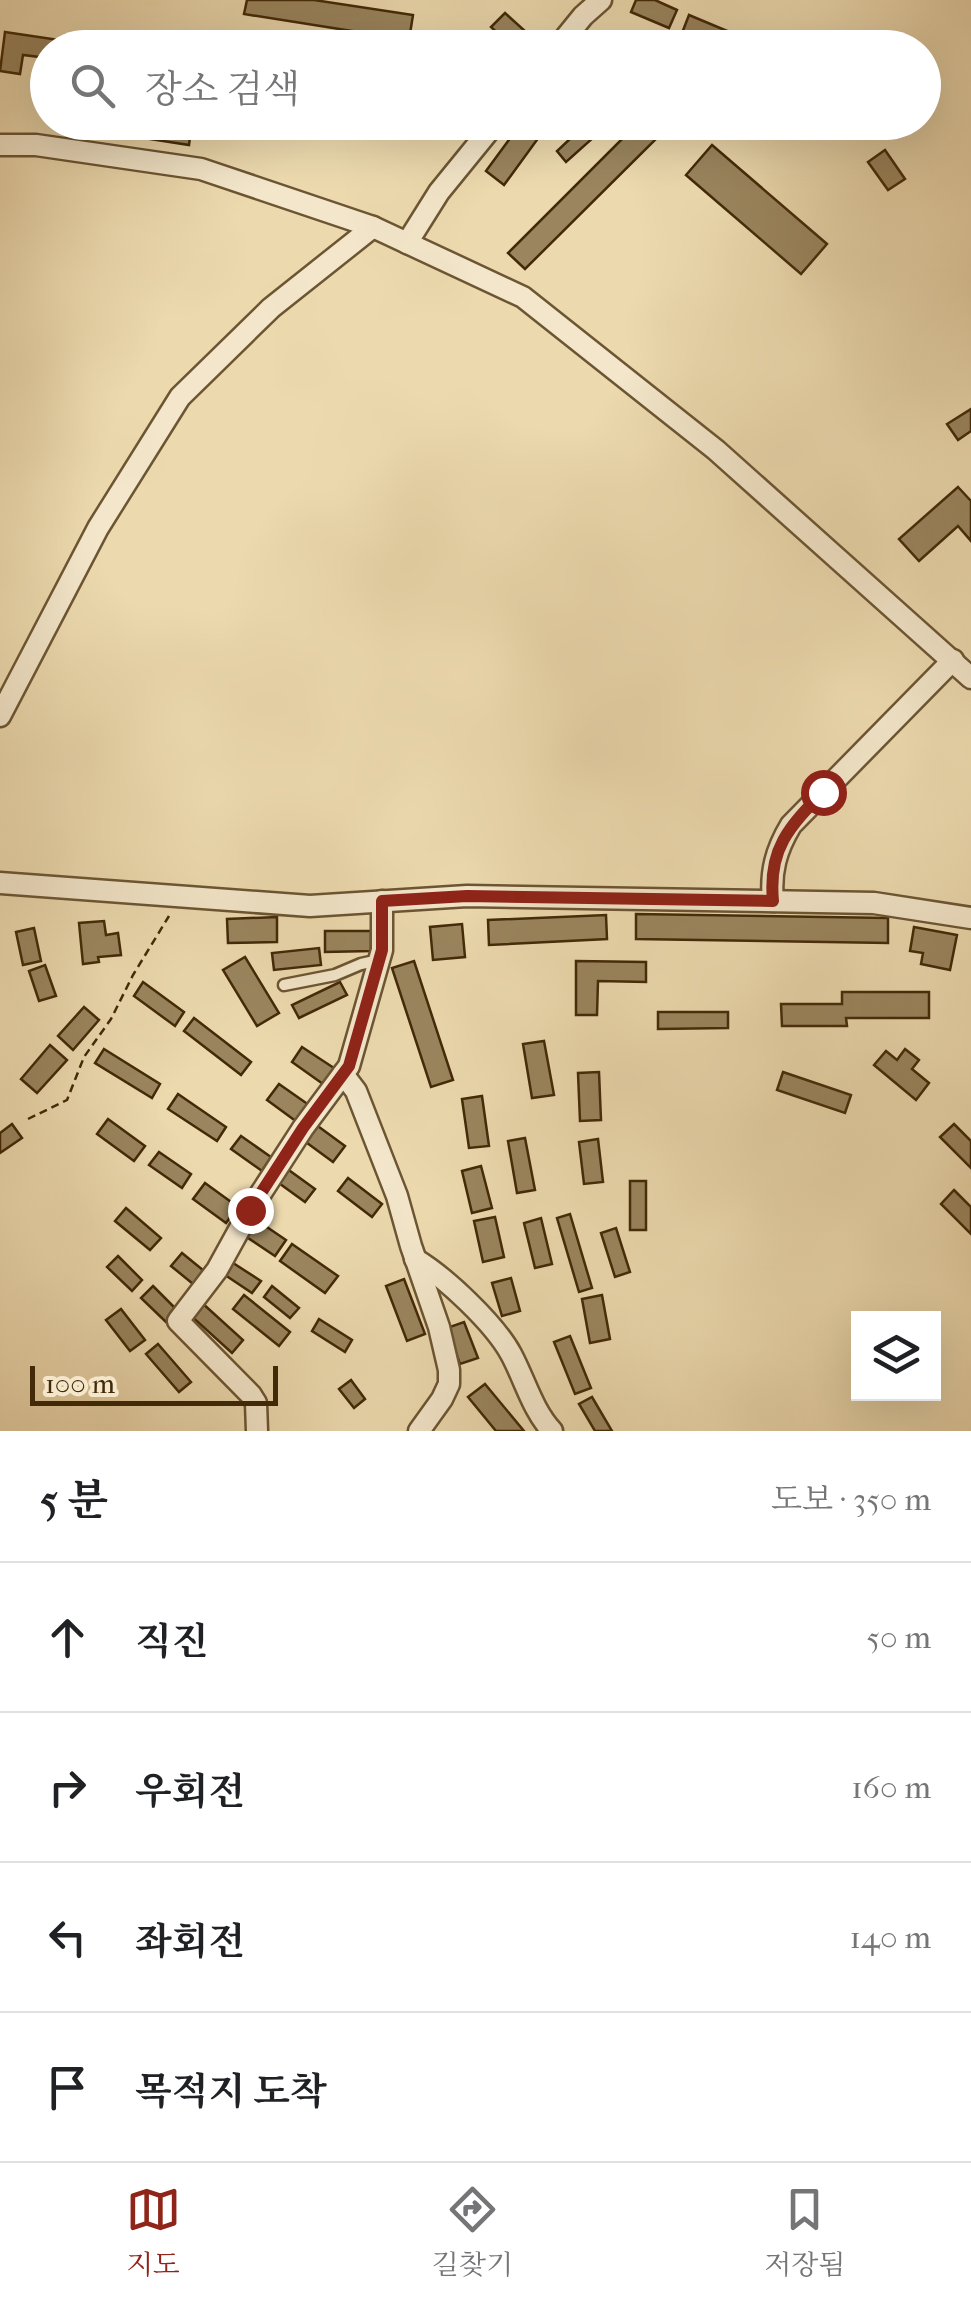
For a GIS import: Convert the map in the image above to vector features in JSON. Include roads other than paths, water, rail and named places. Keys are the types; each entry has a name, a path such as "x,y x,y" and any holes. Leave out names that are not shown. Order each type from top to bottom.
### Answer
{"street":[{"path":"572,30 602,0"},
{"path":"406,243 482,140"},
{"path":"0,145 36,145 201,169 373,227 522,297 716,450 971,678"},
{"path":"0,716 98,528 180,397 271,308 373,227"},
{"path":"773,901 773,864 791,825 952,660"},
{"path":"0,883 310,906 467,896 874,902 971,918"},
{"path":"257,1431 256,1403 251,1395 178,1321 217,1270 303,1128 349,1066 382,950 382,901"},
{"path":"343,1074 356,1091 397,1196 450,1370 450,1384 419,1431"},
{"path":"415,1259 432,1269 471,1305 509,1350 539,1417 552,1431"}],"lane":[{"path":"284,985 335,976 379,960"}]}
